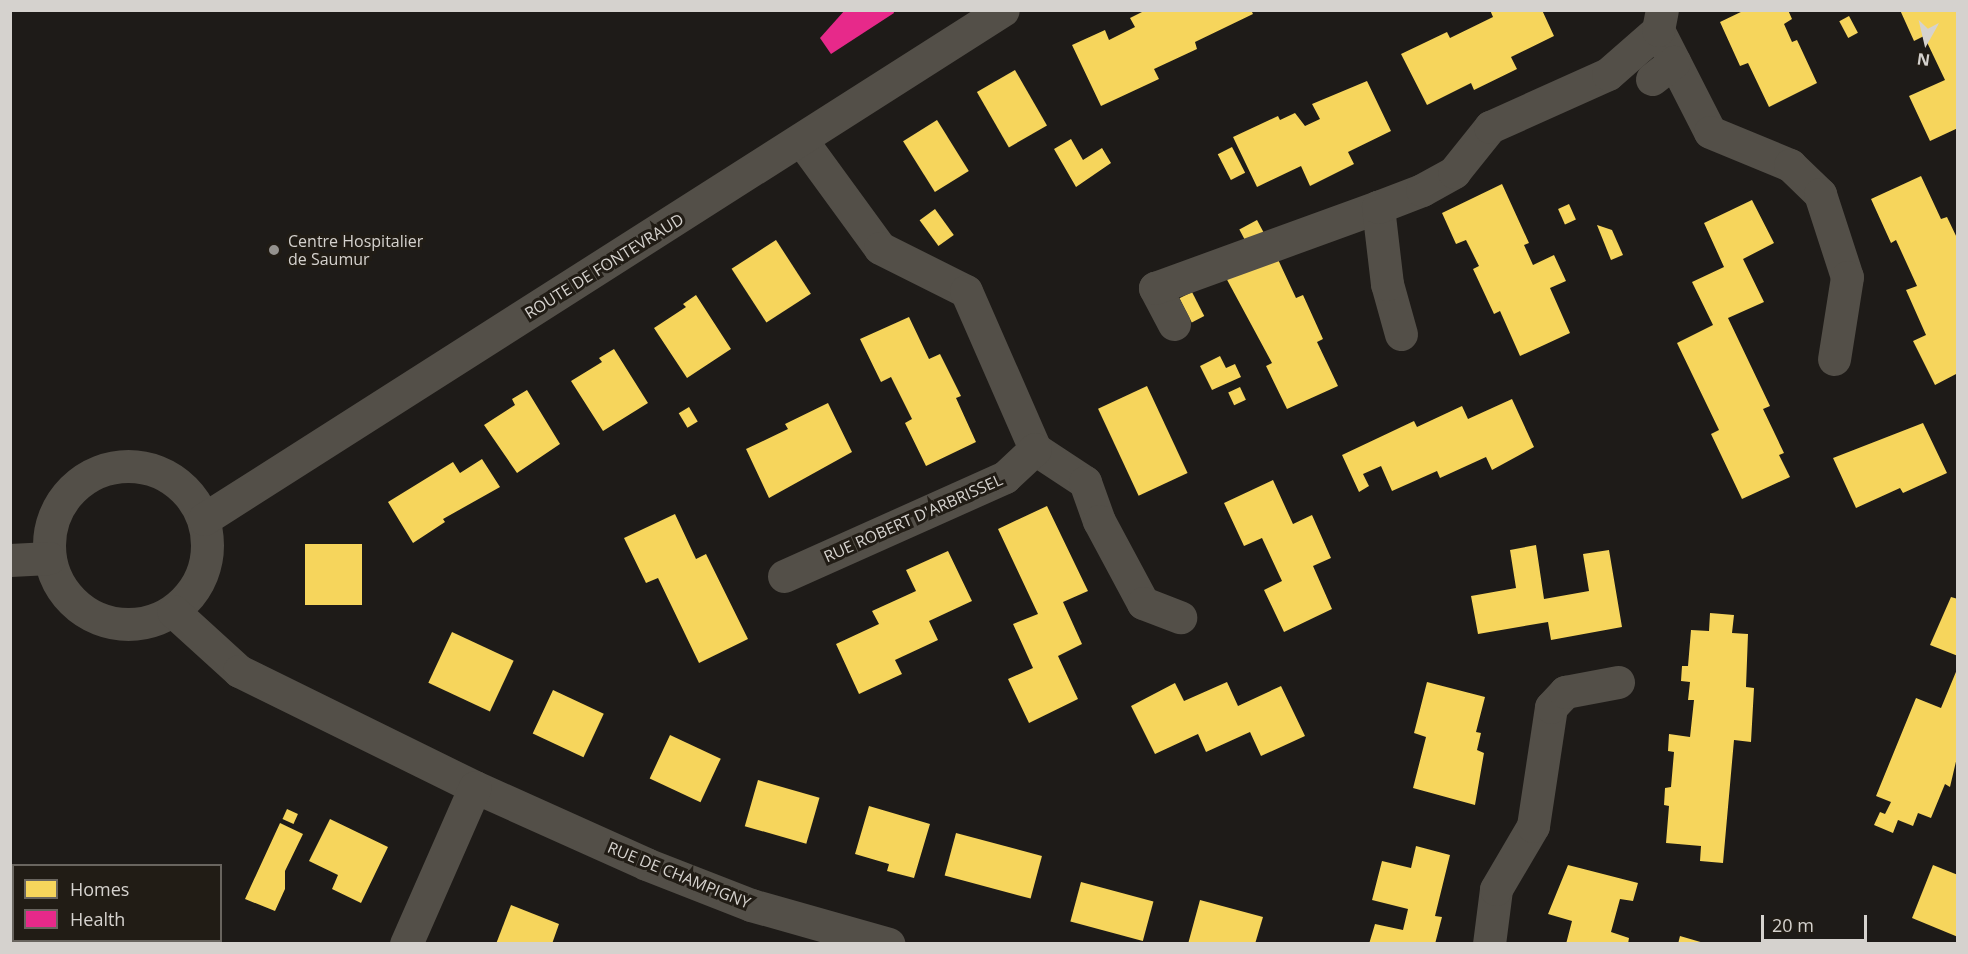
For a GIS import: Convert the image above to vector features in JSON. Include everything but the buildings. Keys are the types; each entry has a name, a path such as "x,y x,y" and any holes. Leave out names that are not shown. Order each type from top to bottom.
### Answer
{"street":[{"name":"ROUTE DE FONTEVRAUD","path":"204,519 801,141 1003,10"},
{"path":"1660,20 1663,71 1710,132 1790,165 1820,194 1847,277 1834,358"},
{"path":"1174,324 1155,288 1422,190 1454,172 1490,127 1608,75 1660,20"},
{"path":"801,141 880,248 966,291 1035,448 1085,482 1100,521 1143,603 1180,617"},
{"path":"1378,207 1388,284 1401,334"},
{"name":"RUE ROBERT D'ARBRISSEL","path":"784,576 1005,477 1035,448"},
{"path":"132,465 155,470 176,481 193,498 204,519 208,544 205,570 192,593 173,611 144,624 112,623 83,611 61,588 49,558 50,529 61,502 82,480 109,467 132,465"},
{"path":"10,560 49,558"},
{"name":"RUE DE CHAMPIGNY","path":"173,611 239,671 475,787 646,864 751,905 889,944"},
{"path":"1489,944 1496,889 1533,826 1551,707 1564,692 1617,682"},
{"path":"406,944 475,787"}],"place":[{"name":"Centre Hospitalier de Saumur","path":"274,250"}]}
